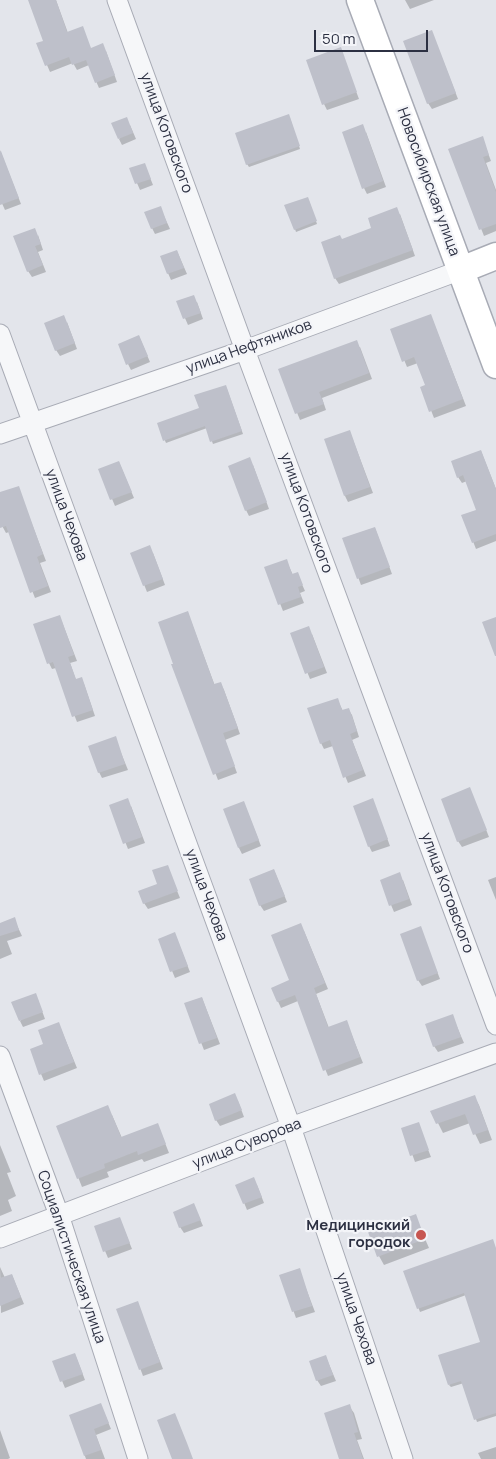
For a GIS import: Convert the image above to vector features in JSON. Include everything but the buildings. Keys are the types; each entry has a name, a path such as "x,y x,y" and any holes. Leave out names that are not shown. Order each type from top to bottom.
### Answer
{"main road":[{"name":"Новосибирская улица","path":"360,0 496,365"},
{"name":"улица Нефтяников","path":"461,270 496,256"}],"street":[{"name":"улица Котовского","path":"117,0 496,1025"},
{"name":"улица Нефтяников","path":"0,434 245,350 461,270"},
{"name":"улица Чехова","path":"0,334 292,1127 403,1459"},
{"name":"улица Суворова","path":"0,1238 292,1127 496,1053"},
{"name":"Социалистическая улица","path":"0,1056 59,1215 138,1459"}],"place":[{"name":"Медицинский городок","path":"421,1235"}]}
